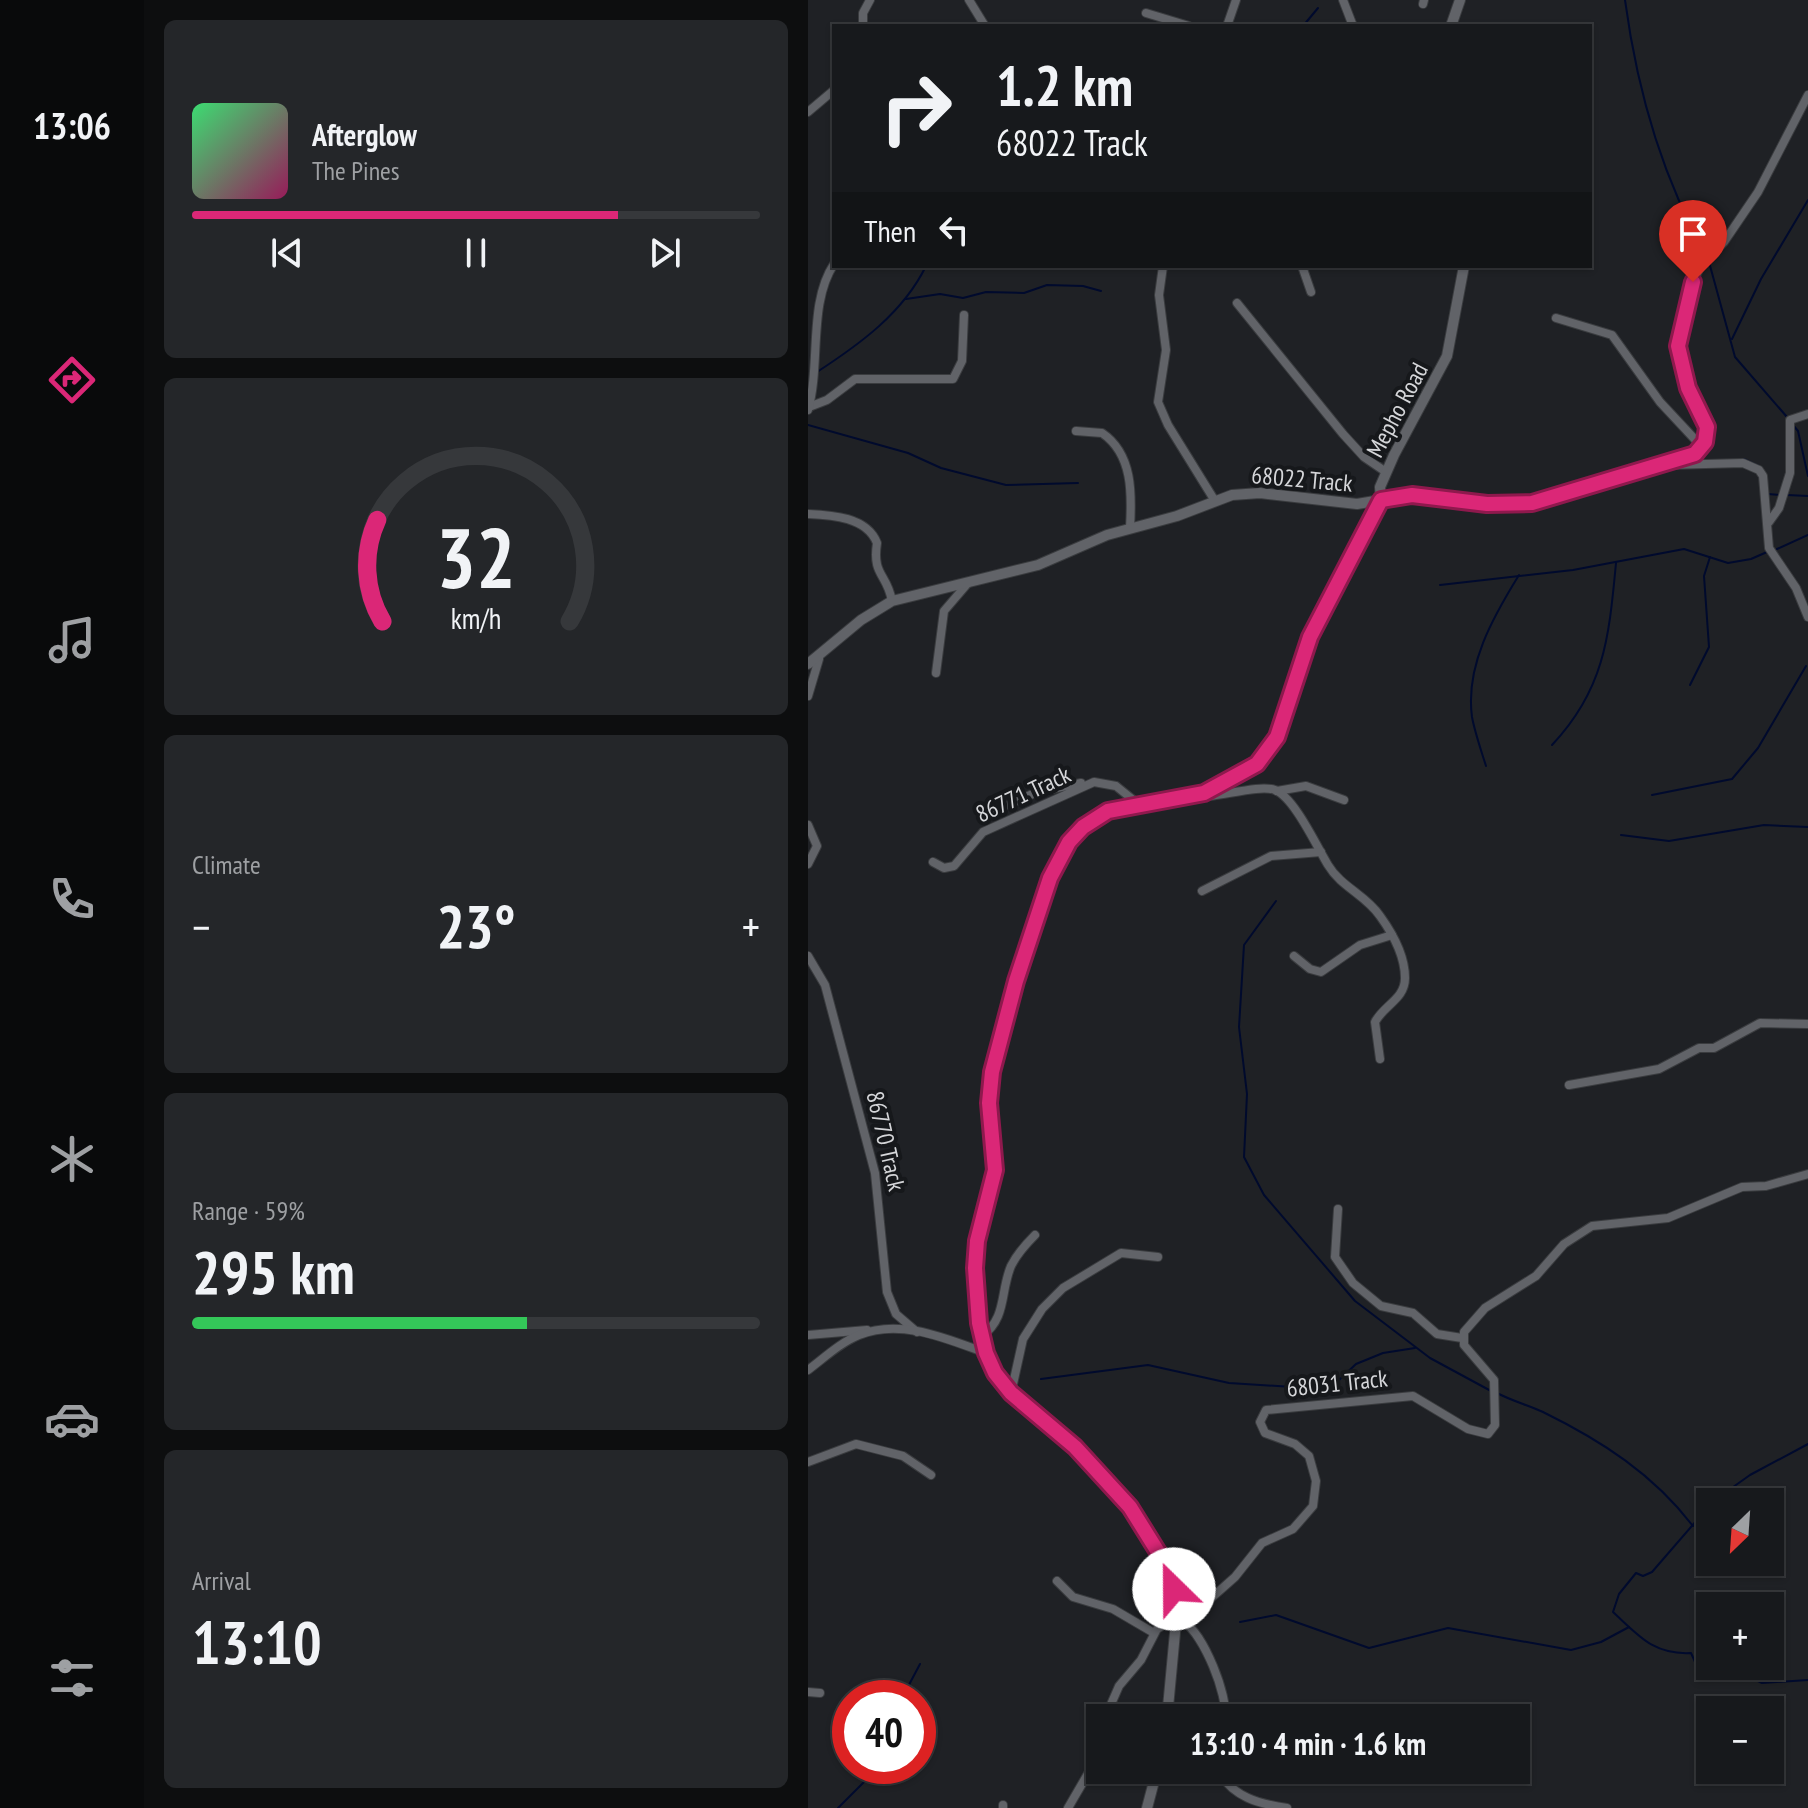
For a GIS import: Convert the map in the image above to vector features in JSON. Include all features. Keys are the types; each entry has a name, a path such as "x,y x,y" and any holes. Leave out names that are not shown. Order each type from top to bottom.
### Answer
{"street":[{"path":"863,24 863,13 870,0"},
{"path":"969,0 984,24"},
{"path":"1228,24 1236,0"},
{"path":"1343,0 1352,24"},
{"path":"1452,24 1460,0"},
{"path":"1146,13 1182,24"},
{"path":"808,112 832,92"},
{"path":"1668,465 1695,454 1702,447 1707,427 1688,388 1678,346 1693,282 1701,265 1724,242 1758,192 1808,95"},
{"path":"809,409 817,305 823,281 832,267"},
{"path":"1163,268 1159,295 1166,350 1158,402 1168,425 1215,501"},
{"path":"1303,268 1311,292"},
{"name":"Mepho Road","path":"1169,1704 1180,1622 1169,1573 1130,1507 1075,1447 1011,1393 995,1373 986,1353 975,1268 977,1241 995,1170 989,1089 1016,981 1050,878 1069,842 1097,817 1137,803 1189,797 1234,778 1257,764 1269,750 1285,715 1310,637 1381,500 1380,487 1386,472 1447,356 1464,268"},
{"path":"1237,303 1343,434 1364,457 1386,472"},
{"path":"809,409 855,379 953,379 962,361 964,315"},
{"path":"1556,318 1594,328 1616,339 1660,402 1702,447"},
{"path":"1767,524 1779,508 1790,473 1790,420 1808,414"},
{"path":"1076,431 1102,433 1122,458 1131,485 1130,528"},
{"name":"68022 Track","path":"813,661 861,620 892,601 1038,565 1130,528 1249,493 1342,504 1412,495 1487,504 1532,503 1668,465 1752,465 1763,476 1769,548 1796,588 1808,617"},
{"path":"808,514 851,520 868,528 877,543 874,564 892,601"},
{"path":"936,673 944,611 969,583"},
{"path":"808,696 813,661"},
{"path":"994,811 1037,792 1094,782"},
{"name":"86771 Track","path":"933,862 944,868 954,866 983,832 1094,782 1109,782 1137,803"},
{"path":"1189,797 1220,797 1306,786 1344,800"},
{"path":"1277,791 1338,878 1370,904 1392,935 1402,956 1405,979 1401,993 1375,1022 1380,1059"},
{"path":"808,825 817,846 808,864"},
{"path":"1202,891 1271,856 1321,852"},
{"path":"1294,956 1310,969 1321,972 1360,945 1392,935"},
{"name":"86770 Track","path":"808,956 825,985 875,1173 887,1292 896,1314 917,1332"},
{"path":"1569,1085 1659,1069 1699,1048 1722,1045 1760,1023 1808,1024"},
{"path":"1338,1209 1335,1257 1342,1273 1374,1302 1413,1313 1437,1334 1462,1338 1485,1308 1536,1276 1564,1244 1592,1226 1668,1218 1742,1187 1766,1186 1808,1174"},
{"path":"982,1336 992,1329 1001,1315 1012,1265 1035,1235"},
{"path":"1011,1393 1023,1339 1042,1309 1063,1288 1121,1253 1158,1257"},
{"path":"808,1335 845,1329 917,1332 942,1335 986,1353"},
{"path":"808,1370 850,1340 875,1331"},
{"name":"68031 Track","path":"1154,1633 1161,1626 1180,1622 1235,1577 1256,1549 1272,1536 1293,1529 1313,1506 1316,1481 1309,1456 1295,1444 1269,1437 1261,1425 1262,1413 1269,1409 1418,1397 1468,1429 1488,1434 1495,1425 1494,1380 1464,1345 1462,1338"},
{"path":"808,1462 856,1444 903,1456 931,1475"},
{"path":"1057,1581 1073,1597 1113,1609 1154,1633 1141,1660 1119,1686 1111,1704"},
{"path":"1180,1622 1195,1630 1222,1686 1224,1704"},
{"path":"808,1692 820,1693"},
{"path":"1068,1808 1086,1777"},
{"path":"1147,1808 1153,1784"},
{"path":"1227,1784 1243,1796 1287,1808"}],"waterway":[{"path":"1625,0 1644,100 1664,164 1707,256"},
{"path":"1305,24 1318,8"},
{"path":"1732,339 1761,279 1808,200"},
{"path":"1709,262 1735,357 1787,417"},
{"path":"817,372 864,339 893,313 925,268"},
{"path":"906,299 940,294 963,298 986,292 1024,293 1047,285 1083,286 1101,291"},
{"path":"808,425 908,453 941,468 1006,485 1078,483"},
{"path":"1793,425 1798,431 1808,476"},
{"path":"1744,459 1759,466"},
{"path":"1768,494 1781,495"},
{"path":"1787,495 1808,496"},
{"path":"1777,549 1808,535"},
{"path":"1440,585 1573,570 1684,549 1728,563 1767,552"},
{"path":"1690,685 1709,647 1704,576 1710,557"},
{"path":"1552,745 1570,724 1594,682 1607,638 1616,563"},
{"path":"1486,766 1472,717 1473,679 1483,643 1519,575"},
{"path":"1652,795 1732,779 1758,748 1806,666"},
{"path":"1621,835 1669,841 1764,825 1808,827"},
{"path":"1276,901 1244,945 1239,1027 1247,1094 1244,1157 1264,1195 1355,1301 1430,1358 1491,1391"},
{"path":"1041,1379 1148,1365 1229,1383 1308,1388 1337,1382 1356,1364 1383,1353 1415,1348"},
{"path":"1497,1393 1543,1412 1606,1447 1661,1490 1693,1526"},
{"path":"1732,1488 1808,1444"},
{"path":"1696,1521 1652,1572 1643,1576 1636,1573 1619,1594 1613,1612 1648,1643 1667,1651 1691,1653 1696,1664 1730,1673 1735,1679 1750,1677 1762,1683 1808,1680"},
{"path":"1240,1622 1276,1615 1369,1648 1448,1628 1571,1650 1601,1642 1629,1627"},
{"path":"912,1680 920,1664"},
{"path":"838,1808 862,1784"}],"route":[{"path":"1174,1589 1158,1552 1130,1507 1098,1469 1011,1393 995,1373 986,1353 979,1323 975,1268 977,1241 995,1170 996,1152 989,1089 1008,1006 1050,878 1069,842 1097,817 1137,803 1204,793 1257,764 1277,737 1310,637 1381,500 1412,495 1487,504 1532,503 1584,490 1630,473 1668,465 1695,454 1705,442 1707,427 1691,397 1678,346 1693,282"}]}
